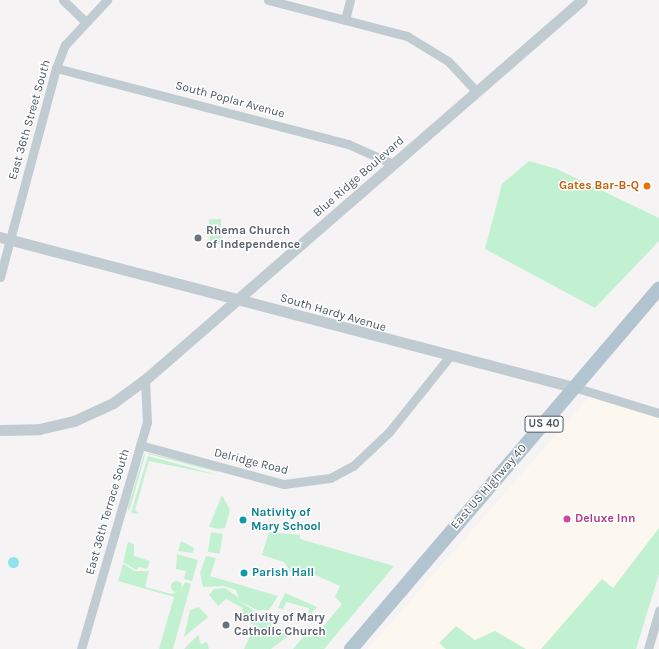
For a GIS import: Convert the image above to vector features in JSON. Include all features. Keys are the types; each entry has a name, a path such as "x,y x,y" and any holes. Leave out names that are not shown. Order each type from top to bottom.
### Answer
{"main road":[{"name":"East US Highway 40","path":"352,649 577,388 659,289"}],"street":[{"path":"63,0 86,22"},
{"name":"East 36th Street South","path":"0,277 5,238 56,68 65,45 107,0"},
{"path":"268,0 345,20 424,44 448,61 477,92"},
{"path":"345,20 350,0"},
{"name":"Blue Ridge Boulevard","path":"0,430 39,429 74,421 112,403 146,379 582,0"},
{"name":"South Poplar Avenue","path":"56,68 348,144 393,164"},
{"name":"South Hardy Avenue","path":"5,238 449,357 577,388 659,412"},
{"name":"Delridge Road","path":"140,445 284,484 330,478 353,466 389,432 449,357"},
{"name":"East 36th Terrace South","path":"81,649 147,422 146,379"},
{"path":"648,649 659,611"}],"shaded area":[{"path":"591,395 659,419 659,528 613,588 602,580 541,649 526,649 495,631 475,641 440,643 446,649 368,649"}],"green space":[{"path":"529,161 557,169 659,218 659,241 595,308 485,249 502,184"},
{"path":"209,219 221,219 222,243 210,243"},
{"path":"144,454 145,455 129,512 128,507"},
{"path":"148,454 217,470 218,472"},
{"path":"148,456 218,475 149,461 135,510 139,514 131,513"},
{"path":"222,495 230,510 225,528 219,529 209,527"},
{"path":"659,528 659,574 636,649 541,649 602,579 613,588"},
{"path":"211,532 223,534 220,554 208,552"},
{"path":"269,532 300,535 300,539 394,566 324,649 293,649 310,629 317,634 342,604 335,597 340,586 297,567 293,575 284,562 262,555"},
{"path":"181,541 194,548 193,553 178,551"},
{"path":"128,542 134,544 134,556 150,561 147,569 139,567 136,570 123,562"},
{"path":"177,554 198,560 192,581 184,579 186,571 176,569"},
{"path":"206,556 216,558 210,576 278,596 269,610 257,610 239,601 253,610 255,626 239,616 243,608 226,599 218,606 209,595 214,589 225,588 239,598 236,590 224,586 203,587 200,573"},
{"path":"123,564 135,571 149,571 145,587 172,594 181,590 185,582 191,584 173,649 159,649 174,597 118,581"},
{"path":"176,580 180,582 182,586 180,590 176,592 172,590 170,586 172,582"},
{"path":"285,593 317,607 308,617 309,608 286,602 283,609 278,608"},
{"path":"199,607 208,617 184,637 190,610"},
{"path":"261,613 275,613 271,625 292,633 271,649 244,649"},
{"path":"456,626 475,640 495,631 526,649 446,649 439,643"},
{"path":"198,635 201,644 207,642 209,649 184,649"}],"water":[{"path":"13,556 17,558 19,562 17,566 13,568 9,566 7,562 9,558"}],"place":[{"name":"Gates Bar-B-Q","path":"647,186"},
{"name":"Rhema Church of Independence","path":"198,238"},
{"name":"Deluxe Inn","path":"567,519"},
{"name":"Nativity of Mary School","path":"243,520"},
{"name":"Parish Hall","path":"244,573"},
{"name":"Nativity of Mary Catholic Church","path":"226,625"}]}
